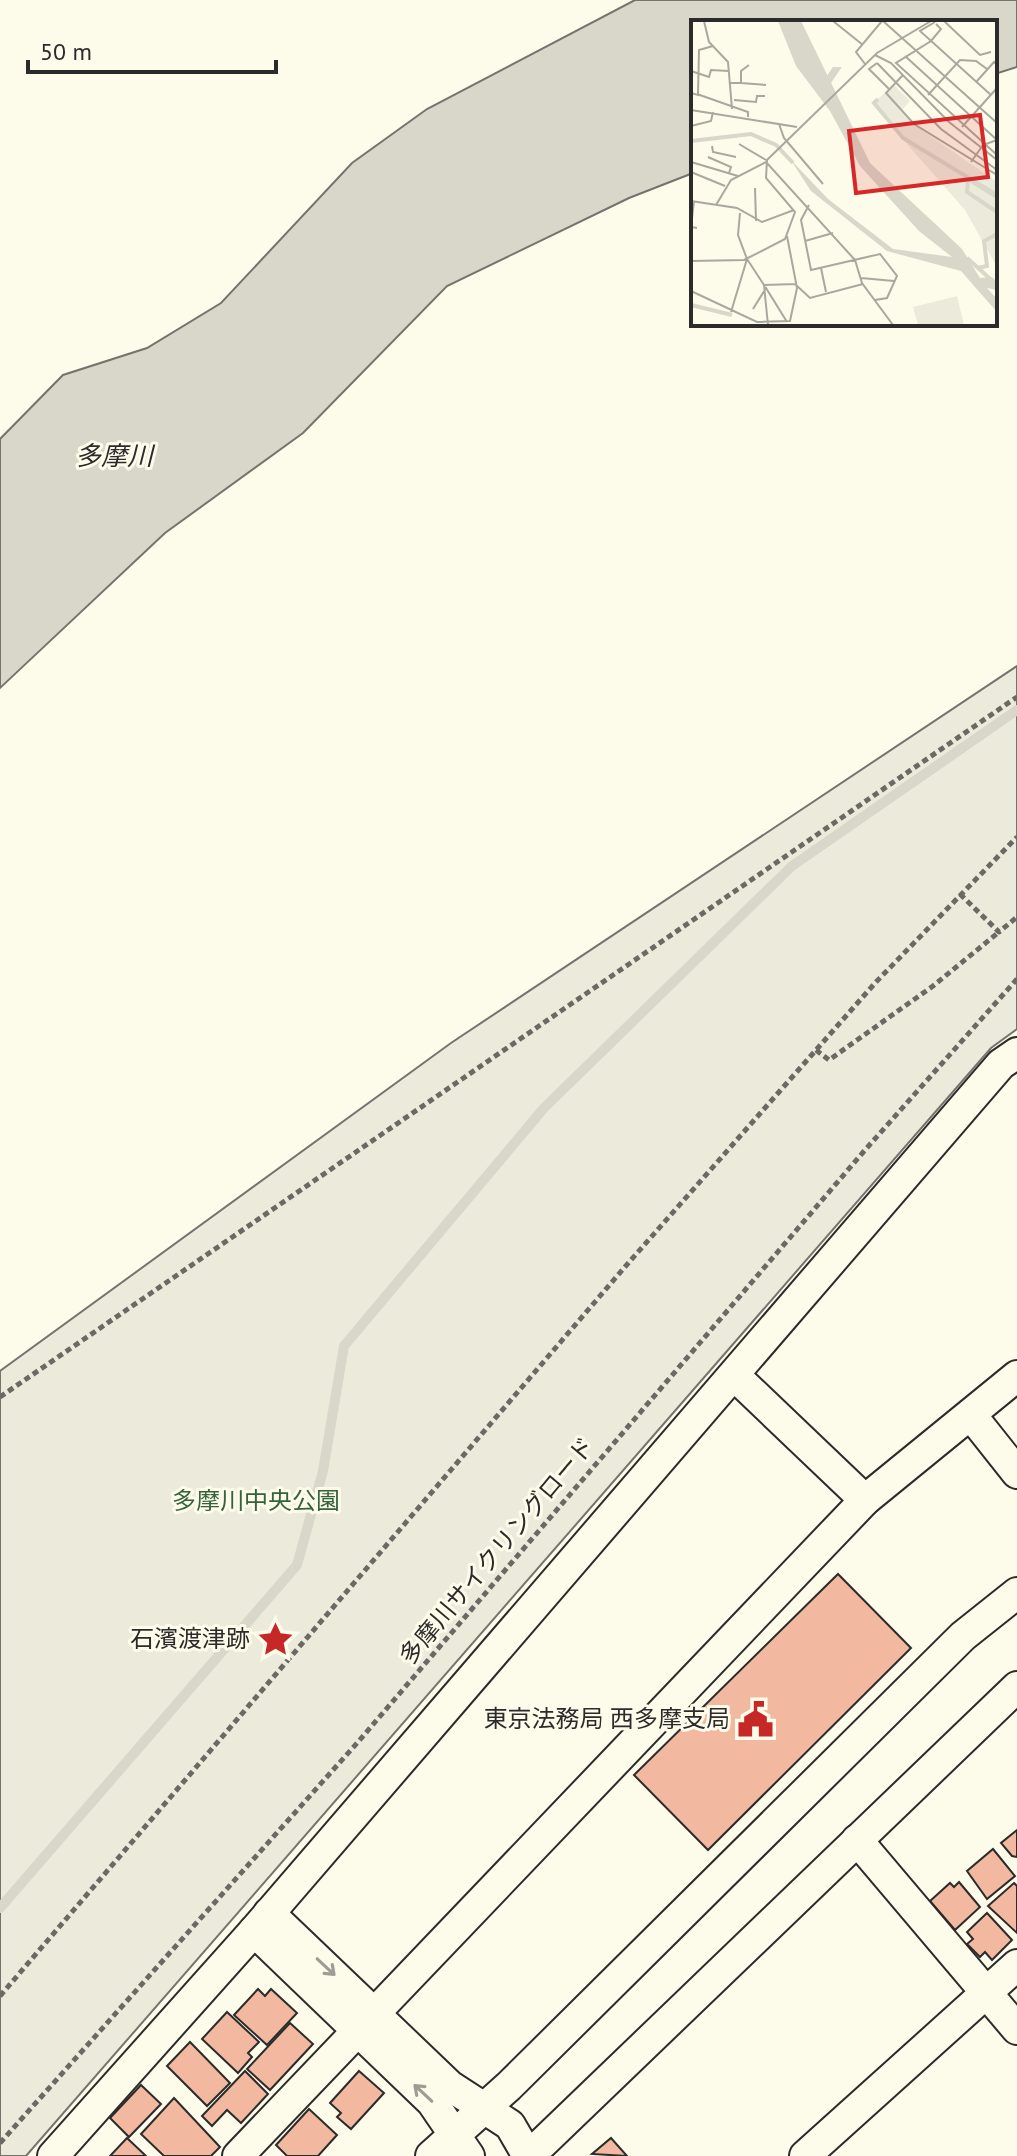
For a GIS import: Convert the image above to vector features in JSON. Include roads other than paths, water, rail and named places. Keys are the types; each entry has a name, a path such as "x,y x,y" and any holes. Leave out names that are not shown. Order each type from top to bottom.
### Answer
{"street":[{"path":"53,2156 262,1922 1001,1064 1017,1053"},
{"path":"734,1375 865,1500"},
{"path":"238,2156 865,1500 1017,1376"},
{"path":"971,1415 1017,1473"},
{"path":"431,2156 461,2145 484,2107 963,1636 1017,1593"},
{"path":"366,2023 450,2086 510,2125 528,2156 1017,1687"},
{"path":"857,1840 1017,2029"},
{"path":"262,1922 366,2023 432,2102 461,2145"},
{"path":"805,2156 1017,1965"}],"water":[{"name":"多摩川","path":"635,0 1017,0 1017,67 997,73 997,20 691,20 691,174 629,198 447,286 303,433 165,533 0,688 0,439 63,375 147,348 221,303 352,163 427,109"}],"waterway":[{"path":"0,1908 297,1565 323,1471 344,1346 544,1108 792,866 1017,710"}],"place":[{"name":"石濱渡津跡","path":"276,1639"},
{"name":"東京法務局 西多摩支局","path":"756,1719"}],"park label":[{"name":"多摩川中央公園","path":"256,1501"}]}
